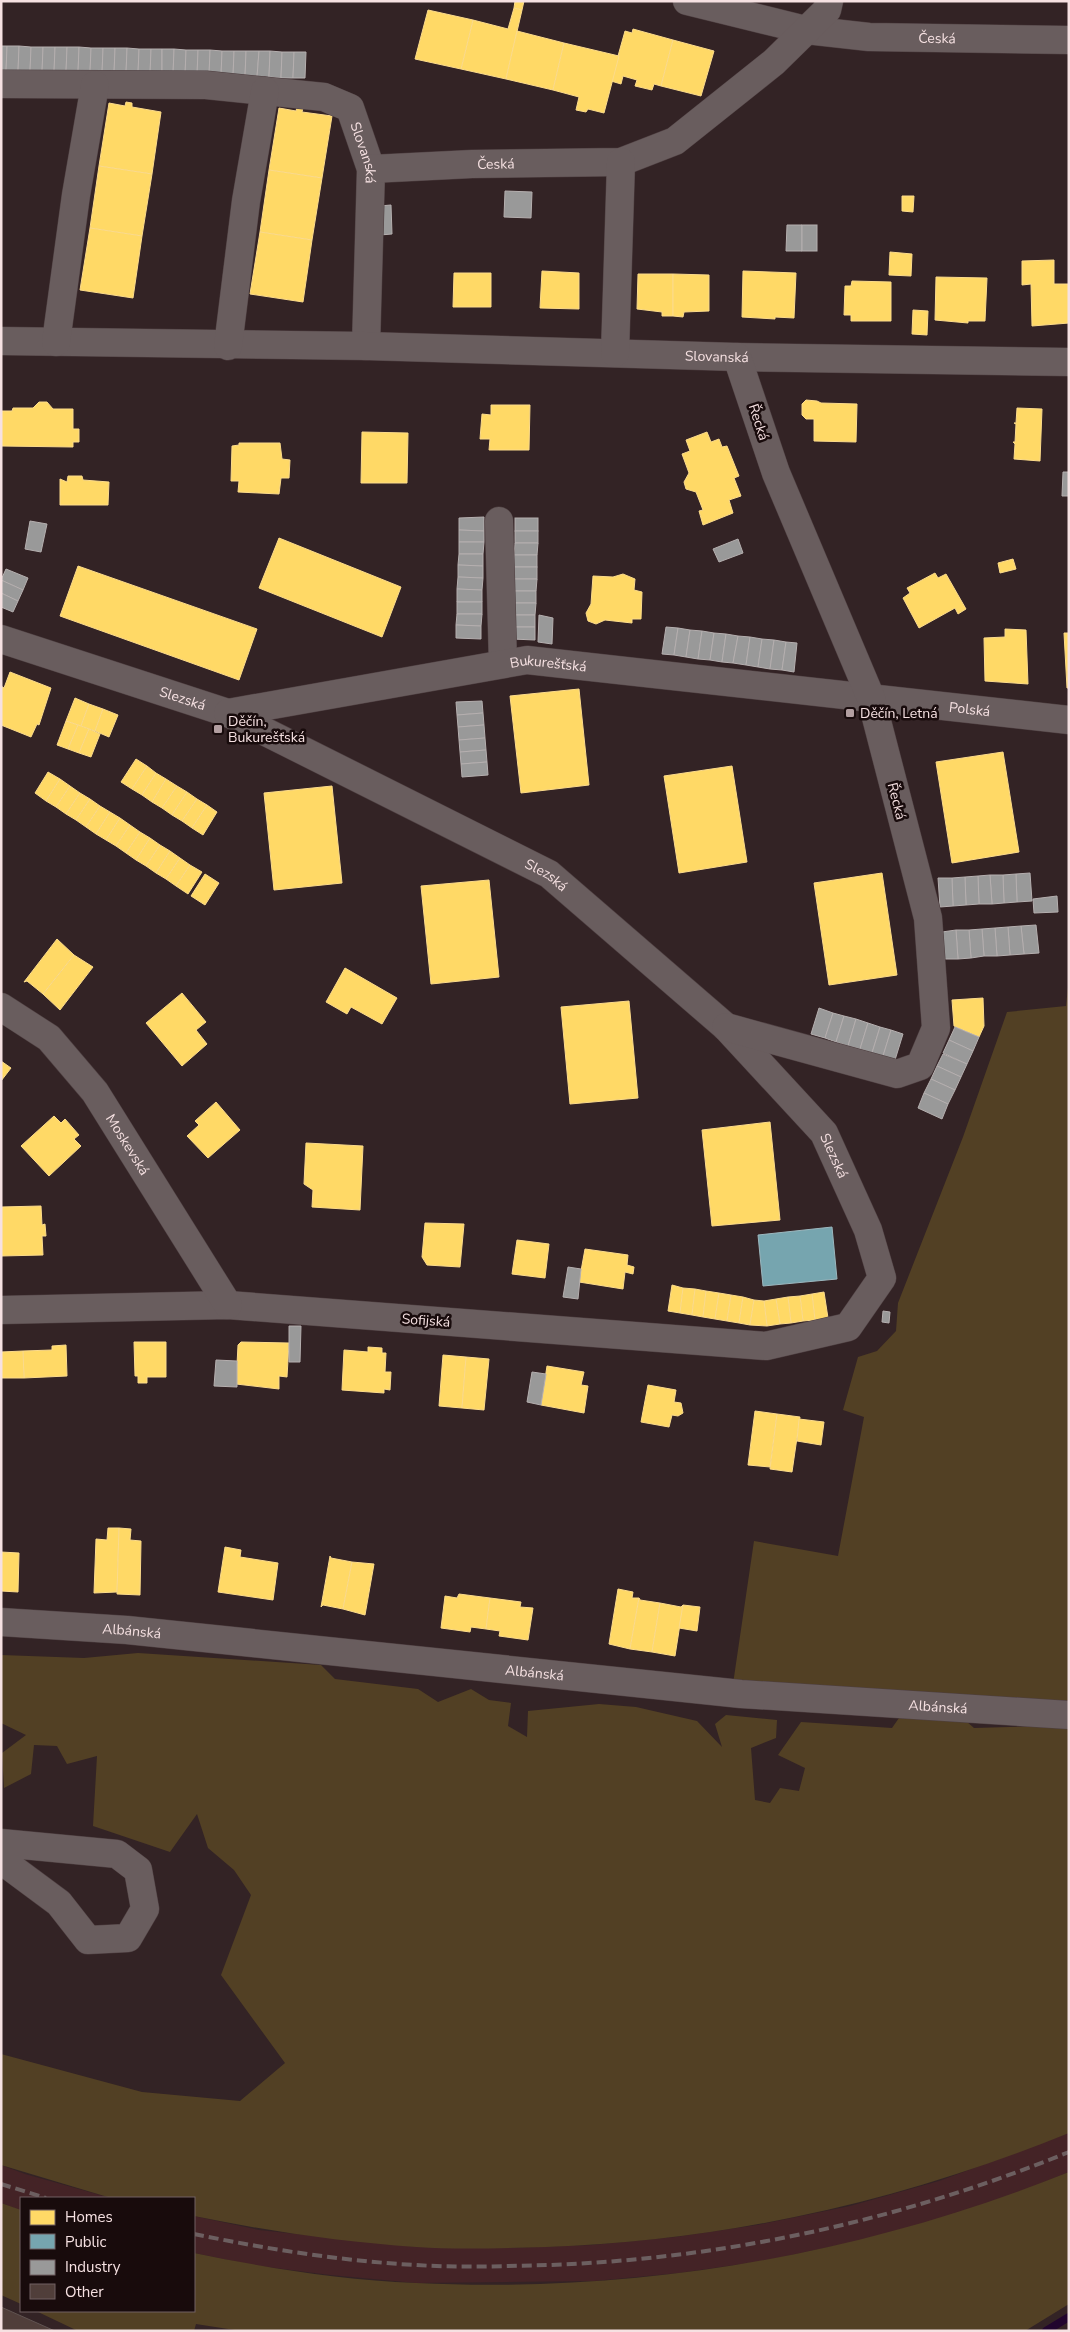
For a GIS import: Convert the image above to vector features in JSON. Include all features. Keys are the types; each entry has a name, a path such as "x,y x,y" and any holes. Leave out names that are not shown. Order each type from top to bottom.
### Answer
{"street":[{"name":"Česká","path":"687,1 806,30 869,37 1069,40"},
{"name":"Česká","path":"371,169 472,164 621,162 675,141 774,62 827,10 829,1"},
{"name":"Slovanská","path":"1,84 206,85 324,97 350,108 371,169 366,346"},
{"path":"56,342 76,195 95,85"},
{"path":"228,346 246,201 265,91"},
{"path":"614,353 621,162"},
{"name":"Slovanská","path":"1,341 228,346 366,346 737,357 1069,362"},
{"name":"Řecká","path":"726,1027 897,1074 920,1066 936,1028 928,918 871,698 776,473 737,357"},
{"path":"499,521 503,664"},
{"name":"Slezská","path":"1,639 228,712 549,874 726,1027 824,1133 868,1230 882,1278 848,1327"},
{"name":"Bukurešťská","path":"228,712 527,660 871,698"},
{"name":"Polská","path":"871,698 1069,720"},
{"name":"Moskevská","path":"1,1007 49,1038 95,1092 228,1305"},
{"name":"Sofijská","path":"1,1310 228,1305 766,1346 848,1327"},
{"name":"Albánská","path":"1,1622 126,1630 741,1694 1069,1715"},
{"path":"1,1843 117,1854 138,1870 145,1909 128,1938 88,1940 59,1903 1,1860"}],"shaded area":[{"path":"1069,978 1069,2133 942,2179 812,2213 747,2226 680,2236 614,2243 546,2247 432,2248 332,2239 277,2231 195,2216 195,2197 108,2197 1,2165 1,2054 142,2092 240,2101 285,2063 221,1975 251,1895 234,1870 208,1848 197,1814 170,1852 93,1826 97,1756 67,1764 57,1746 34,1745 31,1774 4,1788 2,1753 26,1735 1,1723 1,1655 84,1658 138,1653 321,1665 335,1679 418,1689 438,1702 471,1689 489,1700 511,1703 508,1726 527,1737 528,1711 599,1704 636,1707 697,1721 722,1747 715,1724 726,1715 777,1720 776,1738 751,1748 755,1800 770,1803 780,1788 799,1791 805,1768 778,1755 801,1722 892,1728 908,1705 951,1708 974,1728 1038,1726 1040,1709 733,1684 754,1541 838,1556 864,1417 843,1410 858,1357 877,1351 896,1331 898,1303 963,1137 1007,1012 1066,1006"},
{"path":"1069,2133 1069,2172 1027,2189 950,2216 858,2241 763,2261 679,2273 595,2281 416,2283 252,2265 195,2253 195,2216 259,2230 418,2247 509,2248 592,2245 675,2237 757,2225 850,2206 939,2181"},
{"path":"1,2165 25,2174 107,2197 20,2197 20,2210 1,2203"},
{"path":"1069,2172 1069,2304 1025,2331 241,2331 196,2324 194,2331 78,2331 38,2312 195,2312 195,2253 249,2264 360,2279 416,2283 499,2285 583,2282 666,2275 748,2263 830,2246 911,2226 991,2201"},
{"path":"1,2203 20,2210 20,2304 1,2295"}],"building: Homes":[{"path":"515,1 524,1 522,10 514,8"},
{"path":"514,8 522,10 506,79 461,69 473,20 508,29"},
{"path":"428,10 473,20 461,69 415,59"},
{"path":"633,29 673,40 661,86 654,84 652,90 635,86 637,80 623,76 621,84 611,81 625,31 632,33"},
{"path":"517,31 564,43 553,90 506,79"},
{"path":"673,40 714,51 701,96 661,86"},
{"path":"564,43 619,56 604,113 588,109 586,112 576,110 579,97 553,90"},
{"path":"126,102 132,103 132,107 161,112 152,174 99,166 109,103 125,106"},
{"path":"297,107 303,108 302,112 332,116 322,178 269,170 279,108 296,111"},
{"path":"99,166 152,174 142,236 90,228"},
{"path":"269,170 322,178 312,240 260,232"},
{"path":"902,196 914,196 913,212 902,211"},
{"path":"90,228 142,236 133,298 80,290"},
{"path":"260,232 312,240 303,302 250,294"},
{"path":"890,252 912,254 911,276 889,275"},
{"path":"1054,260 1054,284 1069,284 1069,323 1032,326 1031,284 1022,285 1022,261"},
{"path":"542,271 579,273 579,309 540,308"},
{"path":"743,271 796,273 794,318 742,317"},
{"path":"454,273 491,273 491,307 453,307"},
{"path":"638,274 673,274 673,316 662,316 662,312 637,309"},
{"path":"673,274 709,275 709,311 684,312 683,317 673,316"},
{"path":"936,277 987,278 985,321 968,321 968,323 935,320"},
{"path":"852,281 891,282 891,321 851,321 851,315 844,315 845,286 851,286"},
{"path":"913,310 928,311 927,335 912,334"},
{"path":"806,400 821,403 857,404 856,442 814,441 814,419 806,419 802,415 802,404"},
{"path":"39,402 47,402 53,409 73,409 73,429 79,429 79,442 73,442 73,447 1,446 1,411 12,411 13,408 33,408"},
{"path":"491,405 530,405 529,450 489,450 490,439 480,439 482,414 491,415"},
{"path":"1017,408 1042,409 1040,461 1014,459 1015,444 1013,442 1015,442 1016,424 1014,423 1016,423"},
{"path":"362,432 408,433 407,483 361,483"},
{"path":"707,432 711,442 719,439 722,447 727,446 739,476 734,478 741,496 729,500 733,513 703,525 699,511 703,510 696,492 686,489 684,482 689,473 682,454 690,451 686,440"},
{"path":"239,443 280,443 282,459 290,460 289,478 281,478 279,494 238,492 239,481 231,481 232,446 239,445"},
{"path":"68,476 82,476 83,480 109,482 108,505 60,505 60,479 67,482"},
{"path":"279,538 401,587 382,637 259,588"},
{"path":"1013,559 1016,569 1000,573 998,563"},
{"path":"78,566 257,629 239,680 60,616"},
{"path":"935,573 938,578 946,574 966,609 958,614 955,608 919,628 903,598 910,593 907,588"},
{"path":"623,574 635,579 634,590 642,592 641,619 632,619 632,623 605,620 596,624 588,621 586,613 591,604 593,576 613,577"},
{"path":"1005,629 1026,630 1028,684 985,681 984,638 1005,637"},
{"path":"1064,633 1069,633 1069,688 1067,688"},
{"path":"10,672 51,688 39,725 37,724 31,737 1,725 1,686 4,688"},
{"path":"579,689 589,785 521,793 510,696"},
{"path":"75,698 89,704 81,726 66,721"},
{"path":"89,704 103,709 95,731 81,726"},
{"path":"103,709 118,715 109,737 95,731"},
{"path":"66,721 78,725 68,749 57,745"},
{"path":"78,725 89,729 79,753 68,749"},
{"path":"89,729 100,734 91,757 79,753"},
{"path":"1003,752 1019,852 952,863 936,762"},
{"path":"136,759 147,766 132,789 121,782"},
{"path":"147,766 156,773 142,795 132,789"},
{"path":"732,766 747,862 679,873 664,776"},
{"path":"48,772 60,779 46,801 35,793"},
{"path":"156,773 166,779 152,802 142,795"},
{"path":"60,779 70,786 56,807 46,801"},
{"path":"166,779 177,786 162,808 152,802"},
{"path":"70,786 80,793 66,814 56,807"},
{"path":"177,786 187,792 172,815 162,808"},
{"path":"332,786 342,883 274,890 264,793"},
{"path":"187,792 197,799 182,821 172,815"},
{"path":"80,793 90,799 76,820 66,814"},
{"path":"90,799 100,806 86,827 76,820"},
{"path":"197,799 207,805 192,828 182,821"},
{"path":"207,805 217,812 203,835 192,828"},
{"path":"100,806 110,812 96,834 86,827"},
{"path":"110,812 120,818 106,840 96,834"},
{"path":"120,818 130,825 116,846 106,840"},
{"path":"130,825 140,832 126,853 116,846"},
{"path":"140,832 150,838 136,860 126,853"},
{"path":"150,838 160,845 146,866 136,860"},
{"path":"160,845 170,851 156,873 146,866"},
{"path":"170,851 180,858 166,879 156,873"},
{"path":"180,858 190,865 176,886 166,879"},
{"path":"190,865 202,872 188,894 176,886"},
{"path":"882,873 897,975 829,985 814,883"},
{"path":"205,874 219,883 205,905 191,896"},
{"path":"489,880 499,977 431,984 421,886"},
{"path":"57,939 74,955 43,994 27,981 24,982"},
{"path":"74,955 93,967 60,1010 43,994"},
{"path":"345,968 397,998 382,1024 351,1007 347,1014 326,1002"},
{"path":"182,993 206,1022 196,1030 207,1044 182,1066 146,1023"},
{"path":"983,998 984,1026 979,1037 954,1026 952,1000"},
{"path":"629,1001 638,1098 570,1104 561,1007"},
{"path":"1,1061 11,1068 1,1081"},
{"path":"216,1102 240,1130 208,1158 187,1136 199,1125 195,1121"},
{"path":"54,1116 61,1123 65,1119 79,1135 74,1139 81,1146 49,1176 21,1146"},
{"path":"770,1122 780,1220 712,1226 702,1130"},
{"path":"306,1143 363,1146 360,1210 312,1207 313,1190 304,1184"},
{"path":"41,1206 42,1225 45,1224 46,1236 42,1236 43,1255 1,1256 1,1207"},
{"path":"425,1223 464,1224 460,1267 427,1265 422,1257"},
{"path":"517,1240 549,1244 545,1278 512,1274"},
{"path":"585,1249 628,1255 627,1265 634,1267 633,1274 625,1272 623,1289 579,1282"},
{"path":"672,1285 683,1288 680,1313 668,1311"},
{"path":"683,1288 695,1289 692,1315 680,1313"},
{"path":"695,1289 706,1291 703,1317 692,1315"},
{"path":"706,1291 719,1293 715,1319 703,1317"},
{"path":"824,1292 828,1318 815,1320 812,1294"},
{"path":"719,1293 731,1295 727,1321 715,1319"},
{"path":"812,1294 815,1320 803,1321 800,1296"},
{"path":"731,1295 743,1297 739,1323 727,1321"},
{"path":"800,1296 803,1321 791,1323 788,1297"},
{"path":"743,1297 754,1300 750,1325 739,1323"},
{"path":"788,1297 791,1323 780,1324 776,1299"},
{"path":"776,1299 780,1324 767,1326 764,1301"},
{"path":"754,1300 764,1301 767,1326 750,1325"},
{"path":"134,1342 166,1342 166,1377 147,1377 147,1383 138,1383 138,1376 135,1376"},
{"path":"241,1342 289,1343 287,1377 279,1376 279,1389 236,1384 238,1345"},
{"path":"66,1345 67,1376 24,1378 23,1351 52,1350 52,1346"},
{"path":"368,1347 382,1348 382,1353 386,1353 385,1372 391,1372 390,1390 384,1389 384,1393 342,1390 344,1350 368,1352"},
{"path":"23,1351 24,1378 1,1378 1,1352"},
{"path":"443,1355 466,1357 462,1408 439,1406"},
{"path":"466,1357 489,1359 484,1410 462,1408"},
{"path":"547,1366 584,1372 581,1385 588,1386 584,1413 541,1405"},
{"path":"648,1385 676,1390 674,1402 681,1403 683,1413 678,1416 672,1415 669,1427 641,1422"},
{"path":"755,1411 777,1414 770,1467 748,1465"},
{"path":"777,1414 800,1417 792,1472 770,1469"},
{"path":"799,1419 824,1422 821,1445 797,1441"},
{"path":"108,1528 119,1528 117,1592 94,1593 96,1539 107,1540"},
{"path":"119,1528 131,1529 130,1540 141,1541 140,1595 117,1594"},
{"path":"225,1547 241,1550 240,1557 278,1563 273,1600 218,1592"},
{"path":"1,1552 19,1553 18,1592 1,1591"},
{"path":"330,1556 331,1558 352,1562 343,1609 323,1605 321,1607"},
{"path":"352,1562 374,1564 365,1615 343,1609"},
{"path":"618,1589 633,1592 632,1598 639,1598 630,1649 609,1644"},
{"path":"459,1594 490,1598 486,1629 471,1627 470,1632 441,1628 445,1596 457,1598"},
{"path":"490,1598 521,1602 520,1607 533,1608 528,1640 499,1636 500,1631 486,1629"},
{"path":"639,1598 640,1600 660,1603 652,1652 630,1649"},
{"path":"660,1603 681,1607 683,1605 675,1656 652,1652"},
{"path":"683,1605 700,1607 697,1631 679,1628"}],"building: Public":[{"path":"832,1227 837,1279 763,1286 758,1235"}],"building: Industry":[{"path":"1,46 7,46 6,72 1,72"},
{"path":"7,46 19,46 18,72 6,72"},
{"path":"19,46 31,47 30,72 18,72"},
{"path":"31,47 43,47 42,73 30,72"},
{"path":"43,47 55,47 54,73 42,73"},
{"path":"55,47 67,47 66,73 54,73"},
{"path":"67,47 79,47 78,73 66,73"},
{"path":"79,47 91,48 90,73 78,73"},
{"path":"91,48 103,48 102,74 90,73"},
{"path":"103,48 115,48 114,74 102,74"},
{"path":"115,48 127,48 126,74 114,74"},
{"path":"127,48 139,49 138,74 126,74"},
{"path":"139,49 151,49 150,75 138,74"},
{"path":"151,49 162,49 162,75 150,75"},
{"path":"162,49 174,49 173,75 162,75"},
{"path":"174,49 186,50 185,76 173,75"},
{"path":"186,50 198,50 197,76 185,76"},
{"path":"198,50 210,50 209,76 197,76"},
{"path":"210,50 222,51 221,76 209,76"},
{"path":"222,51 234,51 233,77 221,76"},
{"path":"234,51 246,51 245,77 233,77"},
{"path":"246,51 259,51 257,77 245,77"},
{"path":"259,51 270,51 269,77 257,77"},
{"path":"270,51 282,52 281,78 269,77"},
{"path":"282,52 294,52 293,78 281,78"},
{"path":"294,52 306,52 305,78 293,78"},
{"path":"505,191 532,192 531,218 504,217"},
{"path":"391,205 392,234 380,235 379,206"},
{"path":"787,225 802,225 802,251 786,251"},
{"path":"802,225 817,225 817,251 802,251"},
{"path":"1063,472 1069,472 1069,496 1062,496"},
{"path":"484,517 484,531 459,530 459,518"},
{"path":"515,518 538,518 538,531 515,531"},
{"path":"30,521 47,524 41,552 25,549"},
{"path":"459,530 484,531 484,542 459,542"},
{"path":"515,531 538,531 538,543 515,543"},
{"path":"738,539 743,553 719,562 713,549"},
{"path":"459,542 484,542 483,554 459,554"},
{"path":"515,543 538,543 537,555 514,555"},
{"path":"459,554 483,554 483,566 458,565"},
{"path":"514,555 537,555 537,567 514,567"},
{"path":"458,565 483,566 483,578 458,577"},
{"path":"514,567 537,567 537,579 514,579"},
{"path":"6,569 28,578 23,590 1,580"},
{"path":"458,577 483,578 482,590 457,589"},
{"path":"514,579 537,579 536,591 513,591"},
{"path":"1,580 23,590 18,601 1,593"},
{"path":"457,589 482,590 482,602 457,602"},
{"path":"513,591 536,591 536,603 513,603"},
{"path":"1,593 18,601 13,612 1,607"},
{"path":"457,602 482,602 482,614 457,614"},
{"path":"513,603 536,603 535,615 513,615"},
{"path":"457,614 482,614 481,626 456,625"},
{"path":"513,615 535,615 535,627 512,627"},
{"path":"539,615 553,618 552,644 538,642"},
{"path":"456,625 481,626 481,639 456,638"},
{"path":"512,627 535,627 535,640 512,639"},
{"path":"666,627 678,628 674,655 662,654"},
{"path":"678,628 690,630 686,657 674,655"},
{"path":"690,630 702,631 698,659 686,657"},
{"path":"702,631 714,633 710,660 698,659"},
{"path":"714,633 726,634 722,662 710,660"},
{"path":"726,634 738,636 733,663 722,662"},
{"path":"738,636 750,637 746,665 733,663"},
{"path":"750,637 762,639 758,667 746,665"},
{"path":"762,639 774,640 770,669 758,667"},
{"path":"774,640 786,642 782,670 770,669"},
{"path":"786,642 797,643 794,672 782,670"},
{"path":"482,701 483,713 457,715 456,702"},
{"path":"483,713 484,725 458,727 457,715"},
{"path":"484,725 485,738 459,740 458,727"},
{"path":"485,738 486,750 460,752 459,740"},
{"path":"486,750 487,762 461,764 460,752"},
{"path":"487,762 488,775 462,777 461,764"},
{"path":"1030,873 1032,901 1017,902 1016,874"},
{"path":"1016,874 1017,902 1004,903 1003,875"},
{"path":"990,875 1003,875 1004,903 992,904"},
{"path":"990,875 992,904 979,904 978,876"},
{"path":"978,876 979,904 966,905 965,877"},
{"path":"965,877 966,905 953,906 952,878"},
{"path":"938,878 952,878 953,906 940,907"},
{"path":"1057,896 1058,912 1034,913 1033,899"},
{"path":"1036,925 1039,953 1024,954 1021,926"},
{"path":"1021,926 1024,954 1010,955 1008,927"},
{"path":"1008,927 1010,955 997,956 995,928"},
{"path":"995,928 997,956 984,956 982,929"},
{"path":"982,929 984,956 971,958 969,930"},
{"path":"956,930 969,930 971,958 958,959"},
{"path":"956,930 958,959 944,959 942,932"},
{"path":"819,1008 833,1013 825,1038 811,1034"},
{"path":"833,1013 844,1016 836,1042 825,1038"},
{"path":"844,1016 856,1019 848,1046 836,1042"},
{"path":"856,1019 868,1023 860,1049 848,1046"},
{"path":"868,1023 880,1027 872,1053 860,1049"},
{"path":"880,1027 891,1030 883,1056 872,1053"},
{"path":"955,1027 979,1037 973,1051 949,1040"},
{"path":"891,1030 903,1034 895,1060 883,1056"},
{"path":"949,1040 973,1051 967,1064 943,1053"},
{"path":"943,1054 967,1064 961,1077 937,1066"},
{"path":"937,1066 961,1077 955,1090 931,1079"},
{"path":"931,1079 955,1090 948,1104 924,1093"},
{"path":"924,1093 948,1104 942,1119 918,1108"},
{"path":"568,1267 581,1269 578,1299 563,1297"},
{"path":"883,1311 890,1312 889,1323 882,1322"},
{"path":"289,1326 301,1326 300,1362 289,1362"},
{"path":"216,1360 237,1361 237,1387 214,1386"},
{"path":"532,1372 546,1374 541,1405 527,1402"}],"building: Other":[{"path":"1,2307 55,2331 1,2331"}],"waterway":[{"path":"1046,2331 1069,2317"}],"railway":[{"path":"195,2234 304,2254 416,2265 500,2266 617,2261 684,2254 749,2244 879,2216 1006,2176 1069,2152"},
{"path":"1,2184 43,2197"}],"place":[{"name":"Děčín, Letná","path":"850,713"},
{"name":"Děčín, Bukurešťská","path":"218,729"}]}
